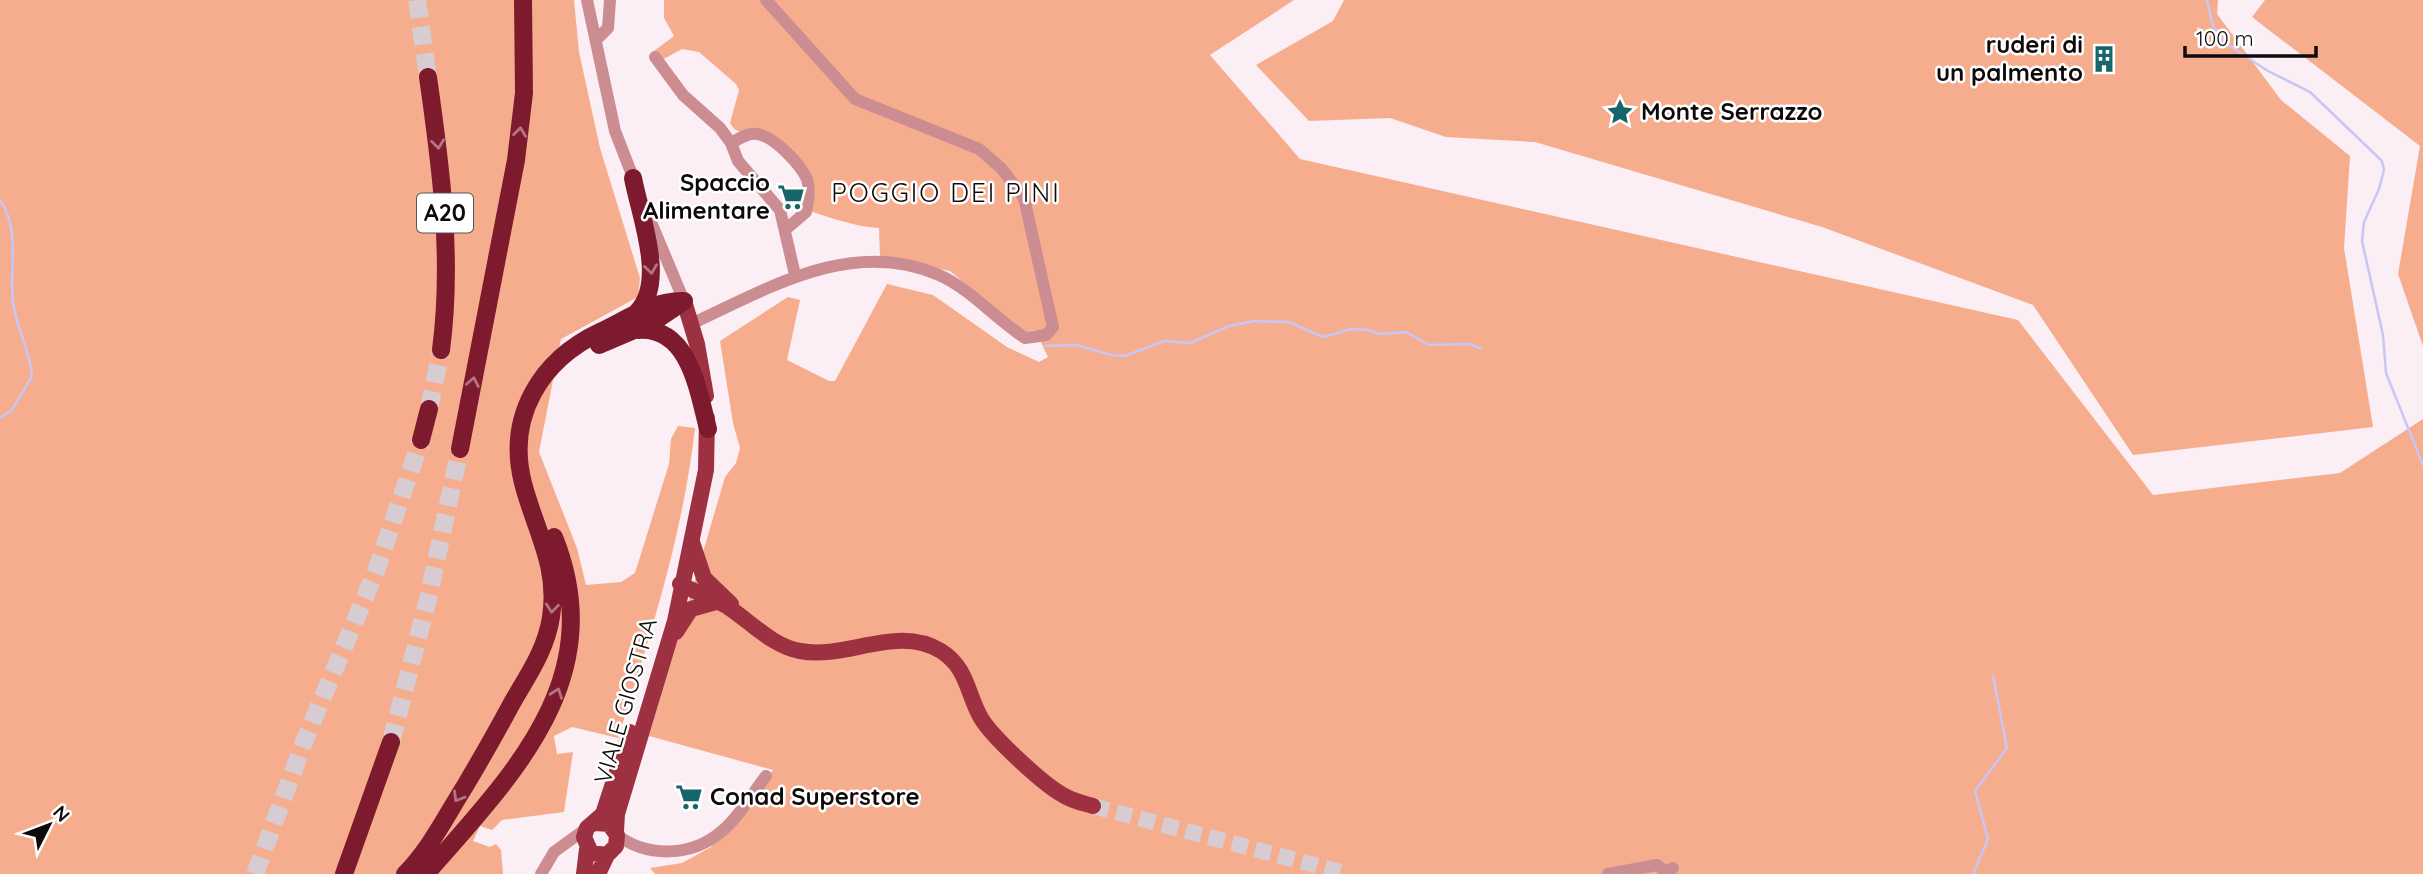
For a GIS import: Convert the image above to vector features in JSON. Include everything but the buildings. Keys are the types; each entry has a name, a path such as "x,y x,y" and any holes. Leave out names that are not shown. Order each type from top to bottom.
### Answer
{"highway":[{"name":"A20","path":"460,449 509,200 524,93 523,0"},
{"name":"A20","path":"428,77 447,249 446,304 441,350"},
{"path":"632,325 646,302 653,276 633,178"},
{"path":"426,874 527,754 559,686 568,649 570,599 563,561 524,487 519,458 523,419 536,387 548,368 568,349 632,325 684,301"},
{"path":"632,325 660,331 678,344 698,392 708,429"},
{"path":"421,440 429,409"},
{"path":"405,874 426,850 494,738 540,655 552,613 551,565 540,516"},
{"path":"349,870 379,793 389,747"}],"main road":[{"name":"VIALE GIOSTRA","path":"616,833 617,814 675,621 680,584 706,470 708,429 703,376 684,301"},
{"path":"691,537 699,571 714,595 773,641 800,652 821,652 901,641 919,642 935,648 962,671 982,719 994,734 1055,790 1093,806"},
{"name":"VIALE GIOSTRA","path":"591,826 607,804 666,616 680,584"},
{"path":"680,584 714,595"},
{"path":"660,666 691,609 714,595"},
{"path":"584,874 591,826 609,824 616,833 598,874"},
{"path":"586,847 596,855 609,853"}],"street":[{"name":"VIALE GIOSTRA","path":"587,0 615,131 684,301"},
{"path":"596,40 608,28 610,0"},
{"path":"691,324 795,275 872,259 940,275 968,293 998,320 1025,338 1046,335 1053,327 1024,198 1001,168 979,149 855,99 766,0"},
{"path":"656,57 683,95 712,119 731,143 738,161 780,210 795,275"},
{"path":"731,143 750,134 762,135 779,147 805,177 808,190 806,212 785,230"},
{"path":"609,853 639,848 668,852 715,837 731,822 766,776"},
{"path":"541,874 549,858 563,843 591,826"},
{"path":"616,833 639,848"},
{"path":"563,843 574,842 586,847"},
{"path":"1608,874 1657,865 1666,872 1674,869"}],"shaded area":[{"path":"0,0 574,0 579,52 600,148 640,278 638,297 561,339 539,452 577,548 586,585 621,582 635,573 669,464 671,439 678,426 695,428 674,546 618,738 572,727 554,736 557,754 573,752 564,812 502,820 492,830 480,826 473,841 490,847 496,844 501,850 503,874 0,874"},
{"path":"664,0 1294,0 1210,55 1300,159 2018,320 2153,495 2340,473 2423,419 2423,874 655,874 650,868 682,863 711,847 773,770 649,736 725,477 736,463 740,448 733,423 720,341 788,297 800,300 787,360 829,381 835,381 887,284 933,295 1007,347 1039,362 1048,357 1035,330 1024,332 950,271 880,256 879,228 853,224 810,211 811,188 789,153 734,129 730,123 739,90 736,84 699,52 682,49 662,60 654,51 674,36 664,18"},
{"path":"1344,0 2218,0 2217,14 2281,100 2350,156 2344,248 2373,427 2133,455 2033,305 1822,227 1535,142 1446,137 1390,118 1309,121 1256,65 1333,21"},
{"path":"2265,0 2423,0 2423,346 2398,274 2420,146 2252,17"}],"waterway":[{"path":"2207,0 2213,26 2228,45 2268,71 2310,92 2382,161 2384,170 2379,189 2364,222 2362,241 2383,335 2386,373 2423,465"},
{"path":"0,200 10,224 13,302 32,376 12,410 0,418"},
{"path":"1045,346 1077,345 1111,355 1125,356 1164,341 1190,343 1229,326 1254,321 1289,322 1323,337 1352,329 1378,334 1406,332 1429,345 1469,344 1481,349"},
{"path":"1973,874 1988,839 1975,791 2007,748 1993,676"}],"tunnel":[{"path":"417,0 428,77"},
{"path":"429,409 441,350"},
{"path":"255,874 306,737 376,571 421,440"},
{"path":"391,742 428,599 460,449"},
{"path":"1093,806 1348,874"}],"place":[{"name":"ruderi di un palmento","path":"2104,59"},
{"name":"Monte Serrazzo","path":"1620,112"},
{"name":"Spaccio Alimentare","path":"791,197"},
{"name":"Conad Superstore","path":"689,797"}],"district":[{"name":"POGGIO DEI PINI","path":"946,193"}]}
